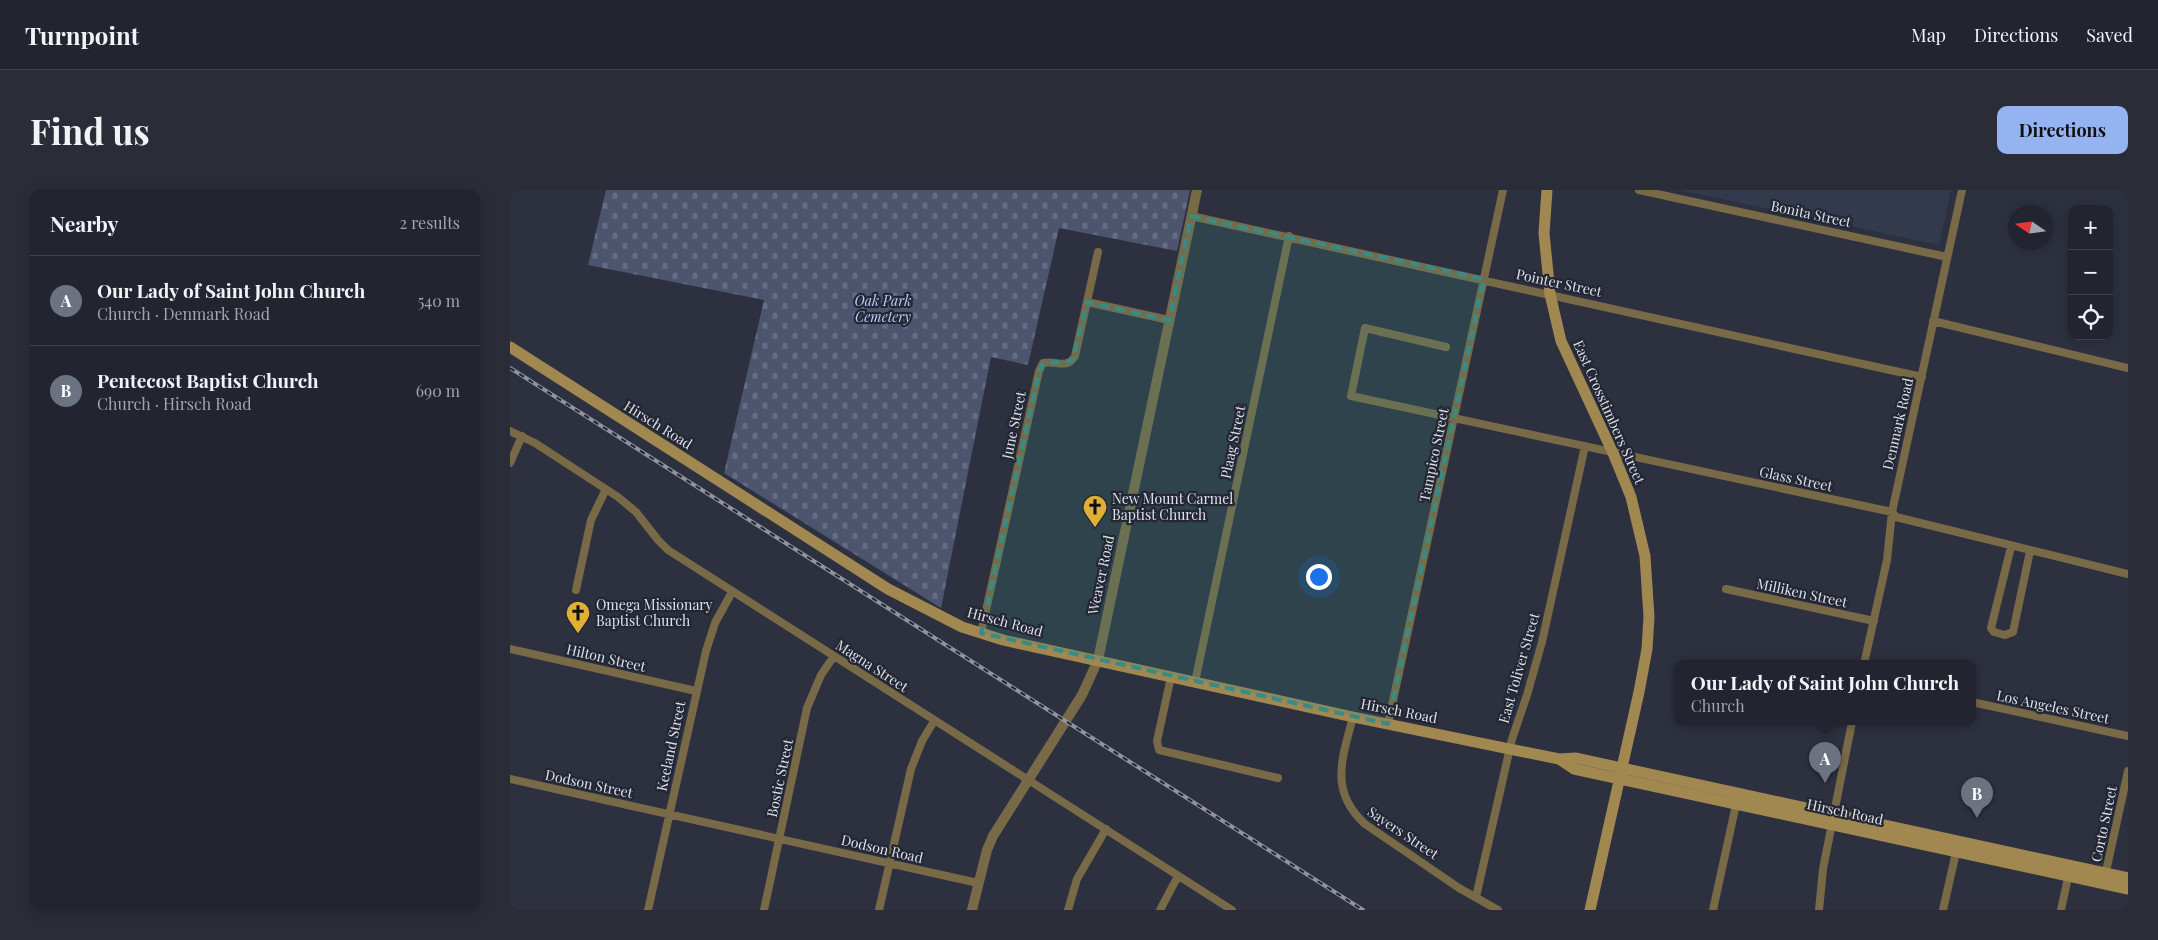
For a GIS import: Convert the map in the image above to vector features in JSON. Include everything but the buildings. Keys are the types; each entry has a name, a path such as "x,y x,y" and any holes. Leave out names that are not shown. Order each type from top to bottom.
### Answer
{"main road":[{"name":"East Crosstimbers Street","path":"1547,190 1544,233 1550,294 1561,341 1631,496 1644,556 1649,617 1647,649 1590,910"},
{"name":"Hirsch Road","path":"510,347 888,589 962,627 1004,640 1171,677 1353,717 1559,759 1574,769 1621,773 2070,870 2105,878 2128,889"},
{"name":"Hirsch Road","path":"2105,878 2128,878"}],"street":[{"name":"Weaver Road","path":"972,910 990,843 1082,695 1098,660 1197,190"},
{"name":"Tampico Street","path":"1388,724 1455,418 1502,190"},
{"name":"Bonita Street","path":"1639,190 1947,257"},
{"name":"Denmark Road","path":"1865,660 1887,560 1892,512 1962,190"},
{"name":"Pointer Street","path":"1191,216 1922,376"},
{"name":"Plaag Street","path":"1195,682 1289,236"},
{"name":"June Street","path":"981,632 1039,371 1043,363 1064,365 1072,361 1075,356 1098,252"},
{"path":"1088,302 1169,320"},
{"path":"1933,321 2128,368"},
{"name":"Glass Street","path":"1446,347 1365,328 1351,396 1892,512 1896,517 2128,574"},
{"name":"Magna Street","path":"510,431 522,436 606,489 636,512 668,550 1232,910"},
{"path":"510,463 522,436"},
{"name":"East Toliver Street","path":"1476,897 1510,748 1542,642 1585,446"},
{"path":"576,590 590,520 606,489"},
{"path":"2011,546 1991,628 1994,632 2005,636 2013,632 2030,551"},
{"name":"Milliken Street","path":"1726,589 1874,621"},
{"name":"Keeland Street","path":"648,910 696,691 711,635 732,592"},
{"name":"Hilton Street","path":"510,649 696,691"},
{"name":"Bostic Street","path":"764,910 807,708 821,675 834,656"},
{"path":"1171,677 1157,742 1159,750 1278,778"},
{"name":"Los Angeles Street","path":"1976,703 2128,736"},
{"name":"Sayers Street","path":"1353,717 1340,771 1343,795 1348,806 1365,824 1459,888 1498,910"},
{"path":"879,910 913,762 934,720"},
{"path":"1819,910 1823,869 1851,725"},
{"name":"Corto Street","path":"2105,878 2128,770"},
{"name":"Dodson Street","path":"510,779 779,839"},
{"path":"1713,910 1738,798"},
{"path":"1068,910 1077,878 1106,829"},
{"name":"Dodson Road","path":"779,839 978,883"},
{"path":"1943,910 1958,846"},
{"path":"2061,910 2070,870"},
{"path":"1160,910 1178,876"}],"highlighted area":[{"path":"1191,216 1484,279 1388,724 981,633 1039,371 1043,363 1072,361 1087,302 1169,320"}],"shaded area":[{"path":"1679,190 1951,190 1939,245"}],"green space":[{"name":"Oak Park Cemetery","path":"606,190 1190,190 1177,251 1059,228 1028,365 991,357 941,608 724,473 764,300 588,265"}],"railway":[{"path":"510,368 1363,910"}],"place":[{"name":"New Mount Carmel Baptist Church","path":"1095,528"},
{"name":"Omega Missionary Baptist Church","path":"578,634"},
{"name":"Our Lady of Saint John Church","path":"1825,783"},
{"name":"Pentecost Baptist Church","path":"1977,818"}]}
